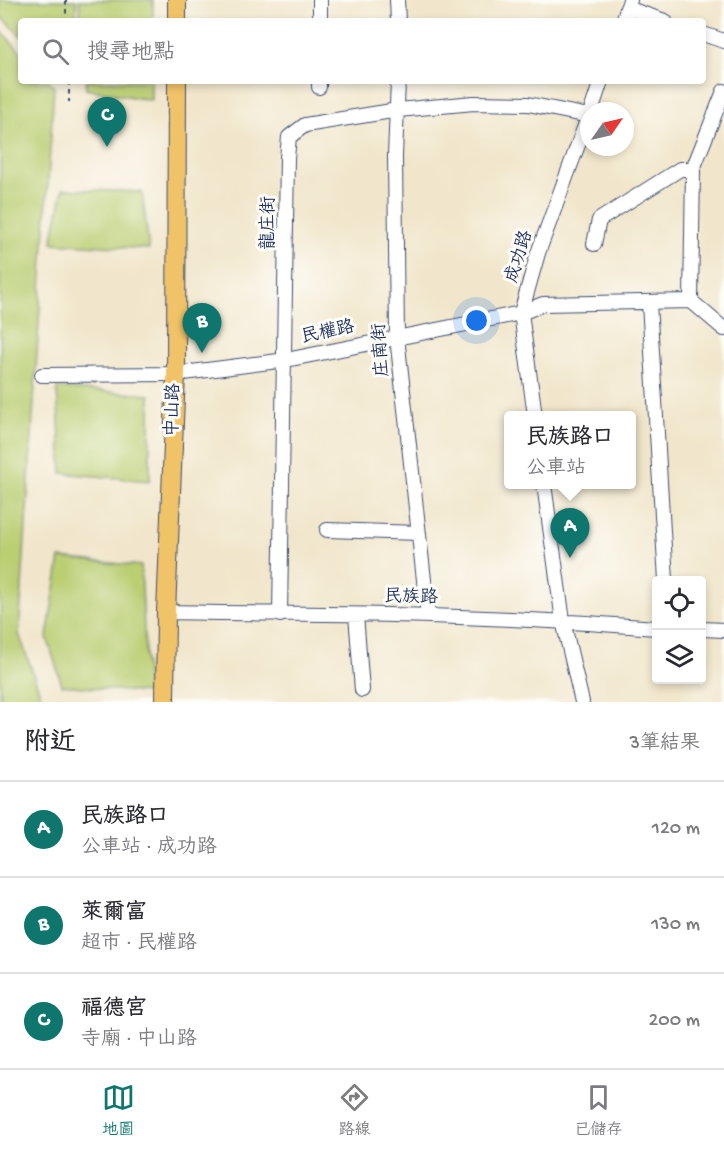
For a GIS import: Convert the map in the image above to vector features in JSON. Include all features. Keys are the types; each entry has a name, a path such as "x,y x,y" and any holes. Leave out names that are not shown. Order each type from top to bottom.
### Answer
{"main road":[{"path":"177,0 177,18"},
{"name":"中山路","path":"165,702 166,612 176,374 177,84"}],"street":[{"path":"320,0 320,18"},
{"path":"397,0 398,18"},
{"path":"627,10 655,18"},
{"path":"706,35 724,41"},
{"name":"庄南街","path":"398,84 395,156 397,337 428,616"},
{"name":"成功路","path":"594,102 600,84"},
{"path":"724,91 693,169 691,301 724,328"},
{"name":"龍庄街","path":"280,615 289,137 305,125 398,110 474,103 528,104 580,112"},
{"name":"成功路","path":"534,411 521,313 538,253 580,141"},
{"path":"594,244 599,220 680,169 693,169"},
{"name":"民權路","path":"42,375 176,374 286,360 521,313 543,304 691,301"},
{"path":"649,303 666,576"},
{"path":"545,489 563,621 582,702"},
{"path":"327,530 419,533"},
{"name":"民族路","path":"166,612 428,616 563,621 652,628"},
{"path":"356,615 362,690"},
{"path":"706,629 724,630"}],"path":[{"path":"66,0 66,18"},
{"path":"69,84 69,102"}],"green space":[{"path":"0,0 76,0 76,18 18,18 18,33 0,16"},
{"path":"79,0 153,0 153,18 81,18"},
{"path":"0,30 18,49 18,84 52,84 54,87 19,634 43,702 0,702"},
{"path":"86,84 151,84 151,100 86,89"},
{"path":"63,189 142,192 149,249 52,243"},
{"path":"57,388 150,395 150,481 62,473"},
{"path":"60,558 141,566 147,693 62,685 47,637"}],"place":[{"name":"福德宮","path":"107,147"},
{"name":"萊爾富","path":"202,353"},
{"name":"民族路口","path":"570,558"}]}
